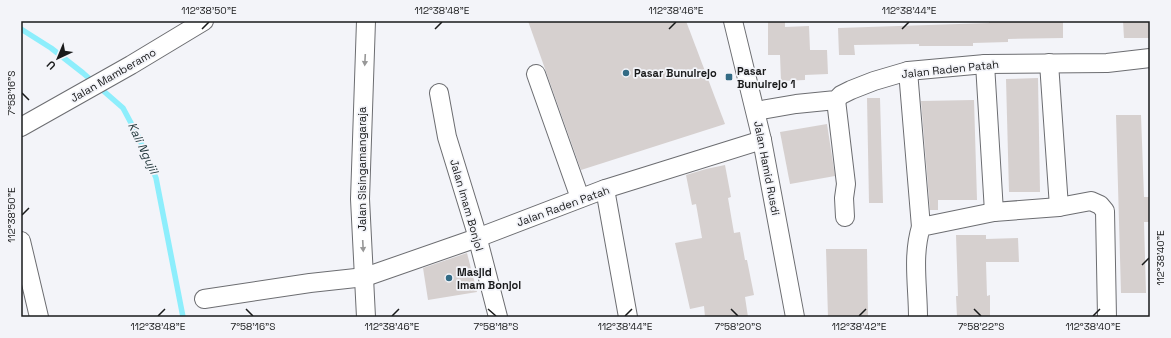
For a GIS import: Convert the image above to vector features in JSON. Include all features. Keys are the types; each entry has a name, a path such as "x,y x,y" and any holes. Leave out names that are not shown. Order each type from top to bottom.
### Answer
{"street":[{"name":"Jalan Mamberamo","path":"21,127 131,66 204,21"},
{"name":"Jalan Sisingamangaraja","path":"366,21 360,199 366,317"},
{"name":"Jalan Hamid Rusdi","path":"733,21 756,111 795,317"},
{"name":"Jalan Raden Patah","path":"756,111 796,104 836,100 841,95 874,81 908,72 985,64 1107,63 1150,58"},
{"path":"985,64 994,212"},
{"path":"1049,64 1059,207"},
{"path":"908,72 922,227 917,240 916,260 918,317"},
{"path":"536,74 580,198"},
{"name":"Jalan Imam Bonjol","path":"439,93 447,137 477,238 498,317"},
{"path":"836,100 846,184 844,198 845,217"},
{"name":"Jalan Raden Patah","path":"204,299 310,283 364,277 477,238 580,198 762,140"},
{"path":"605,190 628,317"},
{"path":"922,227 994,212 1059,207 1091,201 1100,205 1105,212 1107,317"},
{"path":"21,241 39,317"}],"building":[{"name":"Pasar Bunulrejo","path":"528,21 686,21 725,124 581,170"},
{"path":"768,21 785,21 785,27 809,26 810,50 827,50 828,74 805,75 805,80 781,81 780,55 768,55"},
{"path":"989,21 1063,21 1063,38 1008,39 1008,42 973,43 973,46 919,46 919,44 854,45 855,55 839,55 838,28 989,23"},
{"path":"1123,21 1150,21 1150,38 1124,38"},
{"path":"1038,78 1040,192 1009,192 1006,79"},
{"path":"867,98 880,98 883,203 869,203"},
{"path":"974,100 977,200 938,200 938,210 930,210 921,101"},
{"path":"1116,115 1141,115 1144,197 1150,197 1150,222 1144,222 1146,293 1121,293"},
{"path":"827,124 835,176 790,184 780,132"},
{"path":"725,165 731,197 728,198 734,233 740,232 754,295 745,297 748,317 705,317 704,306 690,309 675,243 702,238 696,204 692,205 686,175"},
{"path":"956,235 986,235 986,239 1018,238 1019,262 986,262 987,296 990,295 990,317 957,317 956,296 958,296"},
{"path":"826,249 867,249 868,317 828,317"},
{"name":"Masjid Imam Bonjol","path":"467,253 477,292 428,300 423,268"}],"waterway":[{"name":"Kali Ngujil","path":"21,29 51,48 83,73 123,108 139,138 156,178 183,317"}],"place":[{"name":"Pasar Bunulrejo","path":"626,73"},
{"name":"Pasar Bunulrejo 1","path":"729,77"},
{"name":"Masjid Imam Bonjol","path":"449,278"}]}
